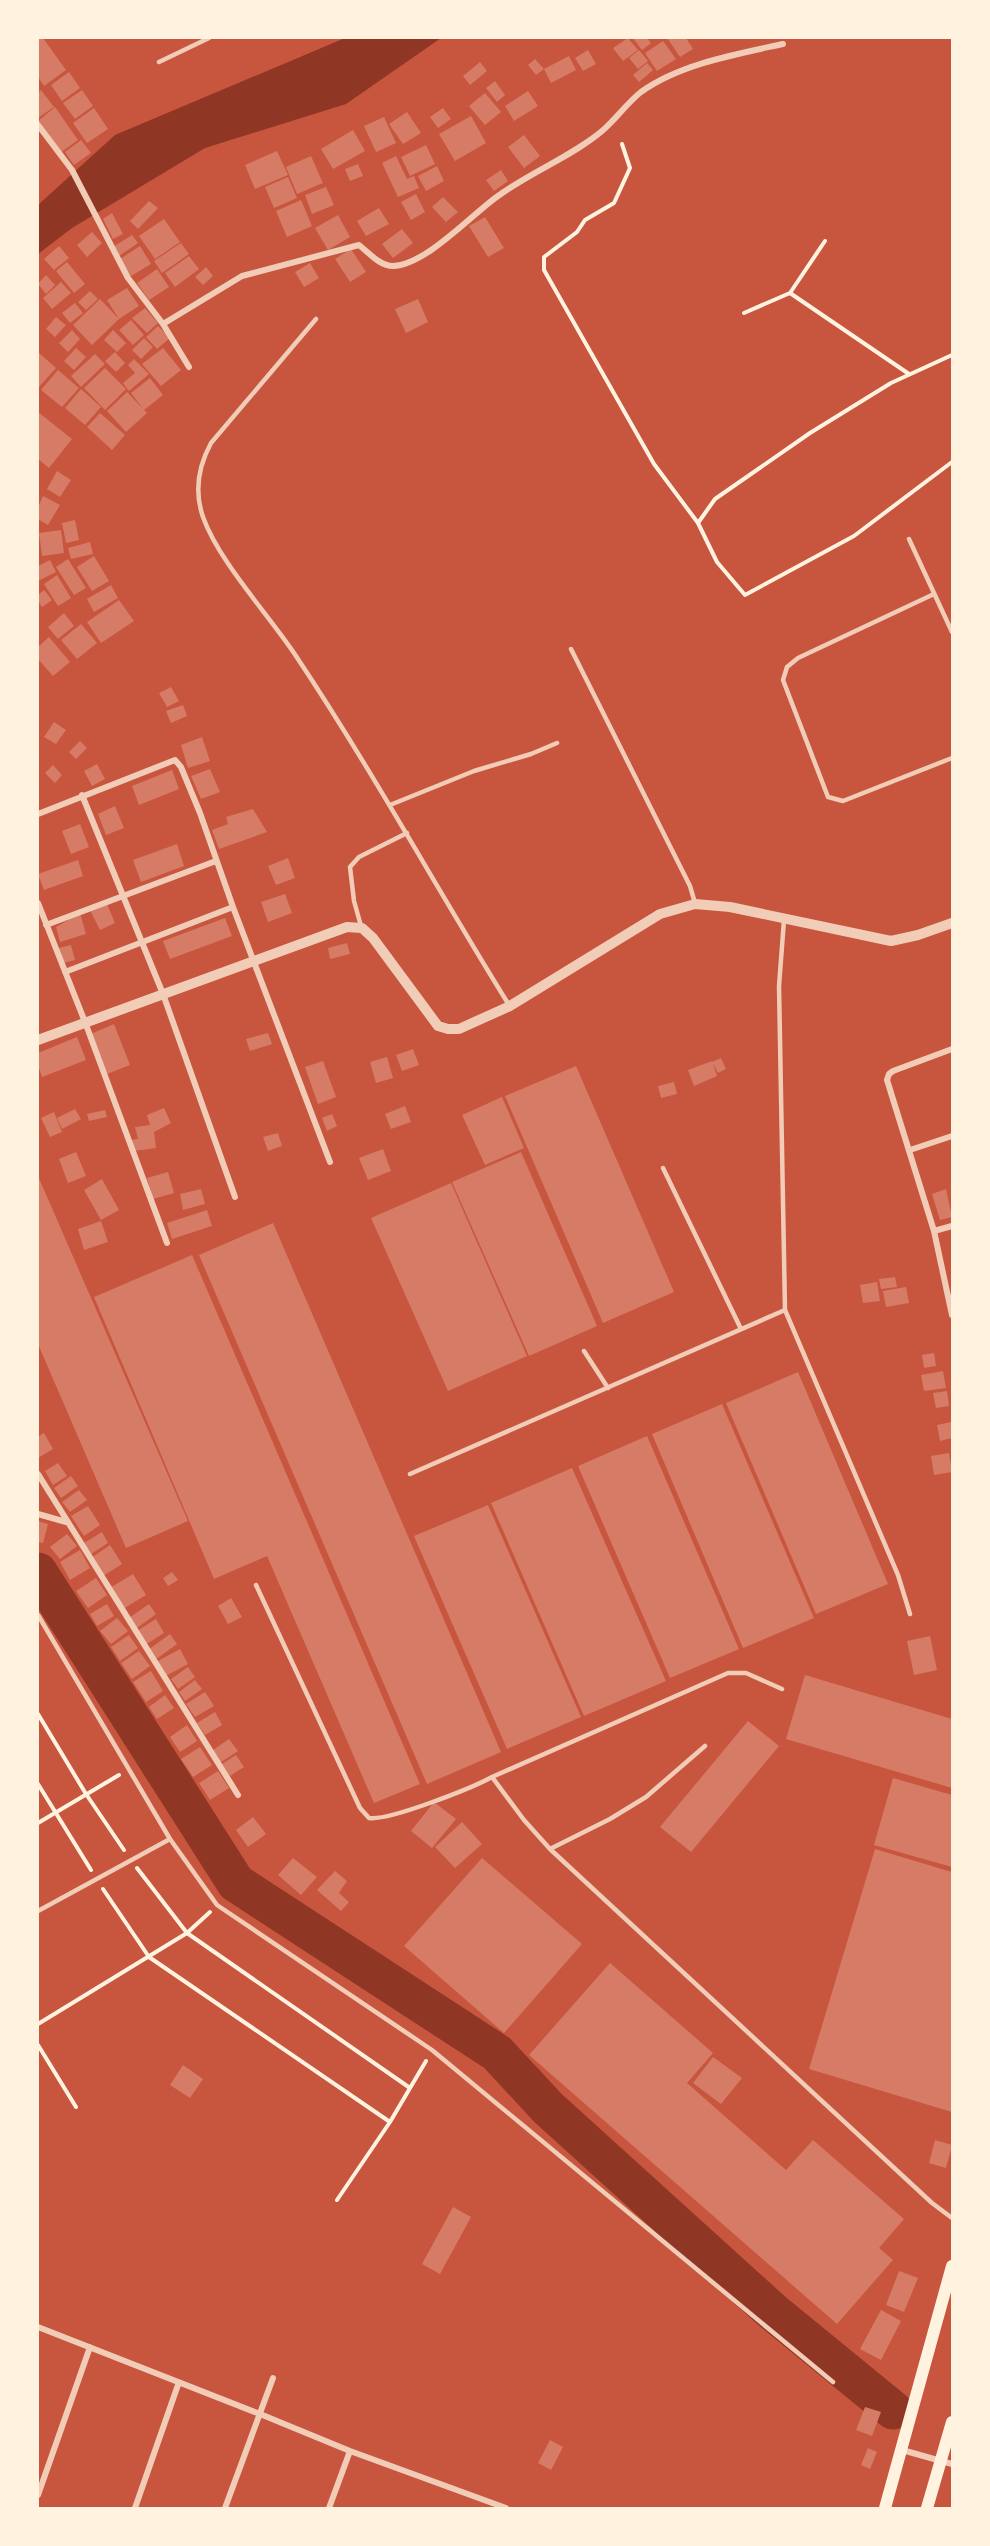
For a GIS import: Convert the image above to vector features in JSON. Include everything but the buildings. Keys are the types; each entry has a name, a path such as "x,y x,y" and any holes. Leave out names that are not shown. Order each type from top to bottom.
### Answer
{"main road":[{"path":"885,2508 952,2266"},
{"path":"927,2508 946,2463 952,2422"}],"street":[{"path":"163,324 242,276 334,251 359,246 381,263 391,266 402,264 434,248 498,195 601,132 641,92 676,74 712,60 783,44"},
{"path":"38,125 72,170 128,278 163,324 189,367"},
{"path":"38,814 175,760 188,785 330,1162"},
{"path":"82,795 163,994 235,1197"},
{"path":"46,925 216,861"},
{"path":"38,903 167,1243"},
{"path":"38,1040 346,927 362,928 373,939 438,1026 459,1029 510,1006 660,914 695,904 730,907 891,941 918,935 952,923"},
{"path":"65,972 233,907"},
{"path":"952,1049 889,1074 887,1080 934,1231 952,1315"},
{"path":"910,1150 952,1136"},
{"path":"934,1231 952,1226"},
{"path":"38,1474 238,1795"},
{"path":"38,1514 66,1522"},
{"path":"38,2327 350,2451 506,2508"},
{"path":"38,2495 90,2347"},
{"path":"225,2508 273,2378"},
{"path":"135,2508 179,2382"},
{"path":"902,2450 946,2463"},
{"path":"329,2508 350,2451"}],"lane":[{"path":"159,62 208,38"},
{"path":"316,319 212,443 203,458 197,489 203,517 222,552 296,656 390,805 510,1006"},
{"path":"909,539 952,632"},
{"path":"934,594 798,658 787,667 783,680 828,797 843,801 952,758"},
{"path":"571,649 690,886 695,904"},
{"path":"390,805 474,771 531,754 557,743"},
{"path":"362,928 354,901 350,867 359,857 407,833"},
{"path":"784,918 779,986 784,1310 898,1575 910,1614"},
{"path":"663,1168 741,1329"},
{"path":"410,1473 784,1310"},
{"path":"584,1351 608,1388"},
{"path":"255,1585 360,1808 369,1818 381,1817 475,1786 728,1673 746,1673 782,1689"},
{"path":"38,1615 127,1770 170,1839 217,1905 432,2050 833,2382"},
{"path":"550,1850 610,1819 646,1797 705,1746"},
{"path":"492,1777 550,1850 932,2203 952,2218"},
{"path":"38,1911 170,1839"}],"path":[{"path":"622,144 630,168 614,202 585,220 578,232 544,257 544,270 654,464 698,524 717,562 745,595 854,536 952,462"},
{"path":"744,313 790,293 825,241"},
{"path":"790,293 910,374"},
{"path":"698,524 715,499 810,433 891,383 952,355"},
{"path":"38,1714 86,1794 131,1860 188,1934 410,2088"},
{"path":"38,1823 127,1770"},
{"path":"38,1784 96,1879 149,1957 390,2122"},
{"path":"38,2024 188,1934 217,1905"},
{"path":"38,2045 76,2107"},
{"path":"337,2200 390,2122 432,2050"}],"shaded area":[{"path":"345,38 441,38 346,104 205,148 72,228 38,254 38,205 115,135"}],"waterway":[{"path":"38,1572 236,1883 497,2053 548,2108 772,2311 893,2410"}]}
